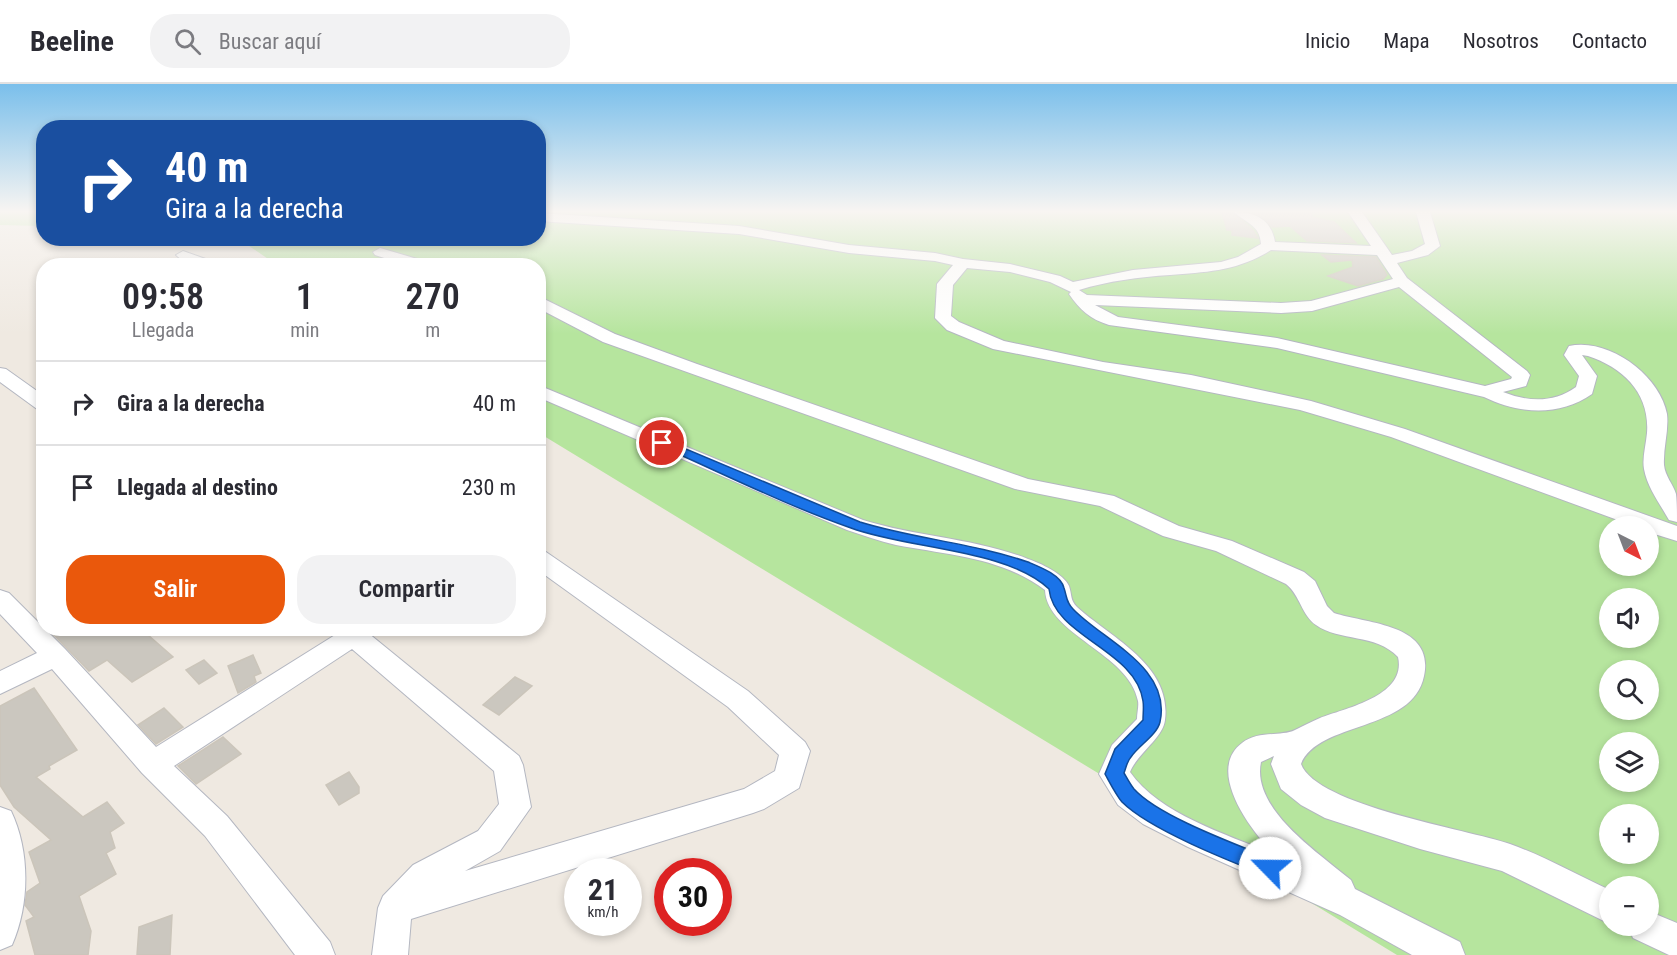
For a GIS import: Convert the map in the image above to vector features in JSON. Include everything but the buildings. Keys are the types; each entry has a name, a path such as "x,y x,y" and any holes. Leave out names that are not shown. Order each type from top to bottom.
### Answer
{"street":[{"path":"382,253 400,258"},
{"path":"894,253 935,256 963,263 1010,268 1055,279 1077,293 1087,309 1098,316 1122,323 1246,338 1353,360 1490,393 1498,398 1530,403 1565,402 1585,390 1588,376 1573,355 1575,350 1598,353 1637,377 1651,392 1658,434 1654,467 1677,515"},
{"path":"1077,293 1103,277 1173,270 1218,269 1248,259 1258,253"},
{"path":"1345,253 1384,256 1409,256 1420,253"},
{"path":"1382,253 1402,281 1521,375 1520,382 1492,389 1490,393"},
{"path":"183,255 191,258"},
{"path":"963,263 945,284 943,318 953,326 999,345 1304,405 1398,433 1677,534"},
{"path":"1077,293 1281,308 1312,306 1402,281"},
{"path":"546,306 609,338 691,368 1023,484 1106,501 1171,531 1224,546 1295,578 1306,587 1317,611 1325,619 1392,639 1405,646 1412,656 1413,667 1412,679 1402,693 1387,703 1321,730 1298,743 1290,752 1286,764 1292,780 1312,796 1336,808 1420,835 1508,858 1599,903"},
{"path":"0,373 36,399"},
{"path":"546,393 855,525 891,536 967,549 1024,566 1044,575 1057,587 1058,601 1068,614 1112,647 1147,686 1152,702 1151,723 1122,754 1114,774 1129,796 1154,814 1199,837 1352,904 1447,955"},
{"path":"395,908 753,800 788,779 795,751 738,699 546,564"},
{"path":"1,600 36,636"},
{"path":"36,636 153,764 216,826 317,955"},
{"path":"153,764 342,636"},
{"path":"353,636 508,765 515,807 489,841 425,876 395,908 390,955"},
{"path":"0,683 56,656"},
{"path":"1298,743 1265,746 1251,752 1245,761 1244,775 1247,792 1260,815 1283,842 1352,904"},
{"path":"0,821 9,865 9,892 0,933"},
{"path":"1659,933 1677,941"}],"green space":[{"path":"259,253 1677,253 1677,955 1397,955 546,437 546,258 267,258"}],"route":[{"path":"662,443 855,525 891,536 967,549 1024,566 1044,575 1057,587 1058,601 1068,614 1112,647 1147,686 1152,702 1151,723 1122,754 1114,774 1129,796 1154,814 1199,837 1270,868"}]}
